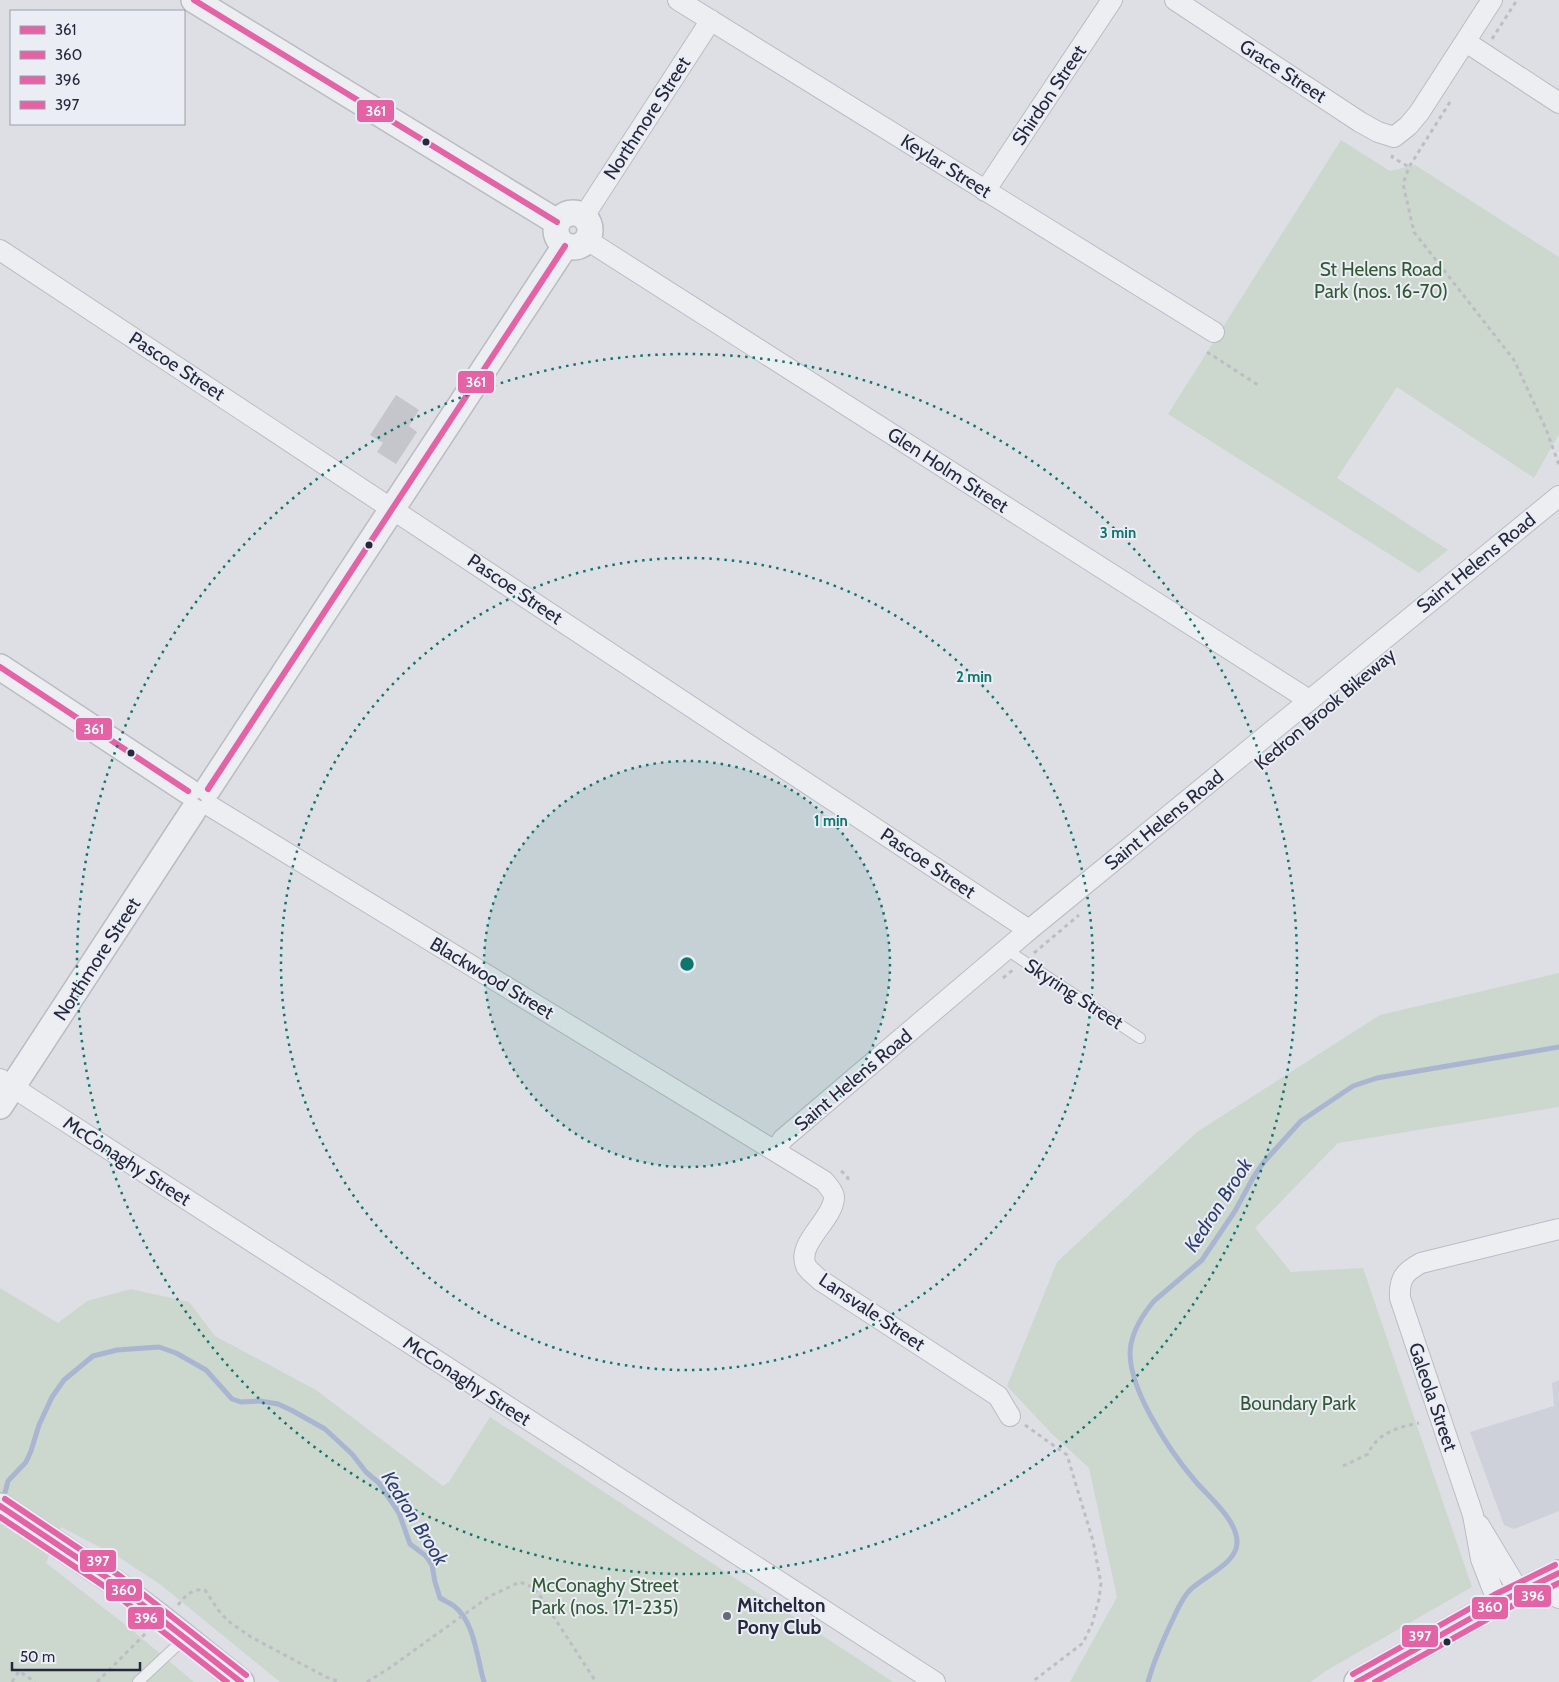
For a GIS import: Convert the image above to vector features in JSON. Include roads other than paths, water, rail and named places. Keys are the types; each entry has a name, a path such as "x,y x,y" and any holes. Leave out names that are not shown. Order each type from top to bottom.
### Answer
{"street":[{"path":"194,0 557,222 555,230 560,242 578,234"},
{"name":"Keylar Street","path":"678,0 1214,332"},
{"name":"Shirdon Street","path":"986,191 1112,0"},
{"name":"Grace Street","path":"1175,0 1360,122 1378,132 1394,137 1408,126 1419,112 1466,42"},
{"path":"1492,0 1466,42 1559,102"},
{"name":"Northmore Street","path":"4,1091 392,508 578,234 711,20"},
{"name":"Glen Holm Street","path":"578,234 1309,700"},
{"name":"Pascoe Street","path":"0,250 1029,930"},
{"name":"Saint Helens Road","path":"775,1151 782,1139 1029,930 1559,496"},
{"name":"Blackwood Street","path":"0,667 200,799 775,1151"},
{"name":"McConaghy Street","path":"4,1091 935,1682"},
{"name":"Lansvale Street","path":"775,1151 824,1182 831,1189 834,1198 831,1207 806,1249 804,1258 807,1267 820,1280 998,1396 1010,1416"},
{"name":"Galeola Street","path":"1498,1603 1481,1558 1473,1515 1400,1298 1400,1289 1402,1278 1410,1269 1421,1263 1559,1228"},
{"path":"0,1506 115,1583 241,1682"},
{"name":"Galeola Street","path":"1473,1515 1520,1593"},
{"path":"1357,1682 1498,1603 1520,1593 1554,1584"}],"lane":[{"name":"Skyring Street","path":"1007,950 1140,1038"},
{"path":"138,1682 186,1637"}],"waterway":[{"name":"Kedron Brook","path":"1148,1682 1159,1650 1182,1600 1196,1585 1226,1563 1236,1550 1237,1543 1233,1526 1228,1518 1174,1454 1141,1397 1130,1360 1132,1338 1143,1316 1154,1301 1202,1260 1235,1211 1263,1163 1301,1121 1353,1086 1377,1078 1559,1047"},
{"name":"Kedron Brook","path":"3,1500 8,1481 26,1462 39,1425 52,1397 64,1380 93,1356 117,1350 159,1347 176,1353 206,1370 232,1399 241,1402 260,1401 278,1404 325,1429 352,1454 366,1472 379,1483 399,1513 410,1544 426,1556 432,1565 440,1598 454,1606 467,1621 484,1682"}],"place":[{"name":"Mitchelton Pony Club","path":"727,1616"}],"park label":[{"name":"St Helens Road Park (nos. 16-70)","path":"1381,280"},
{"name":"Boundary Park","path":"1298,1403"},
{"name":"McConaghy Street Park (nos. 171-235)","path":"605,1596"}]}
